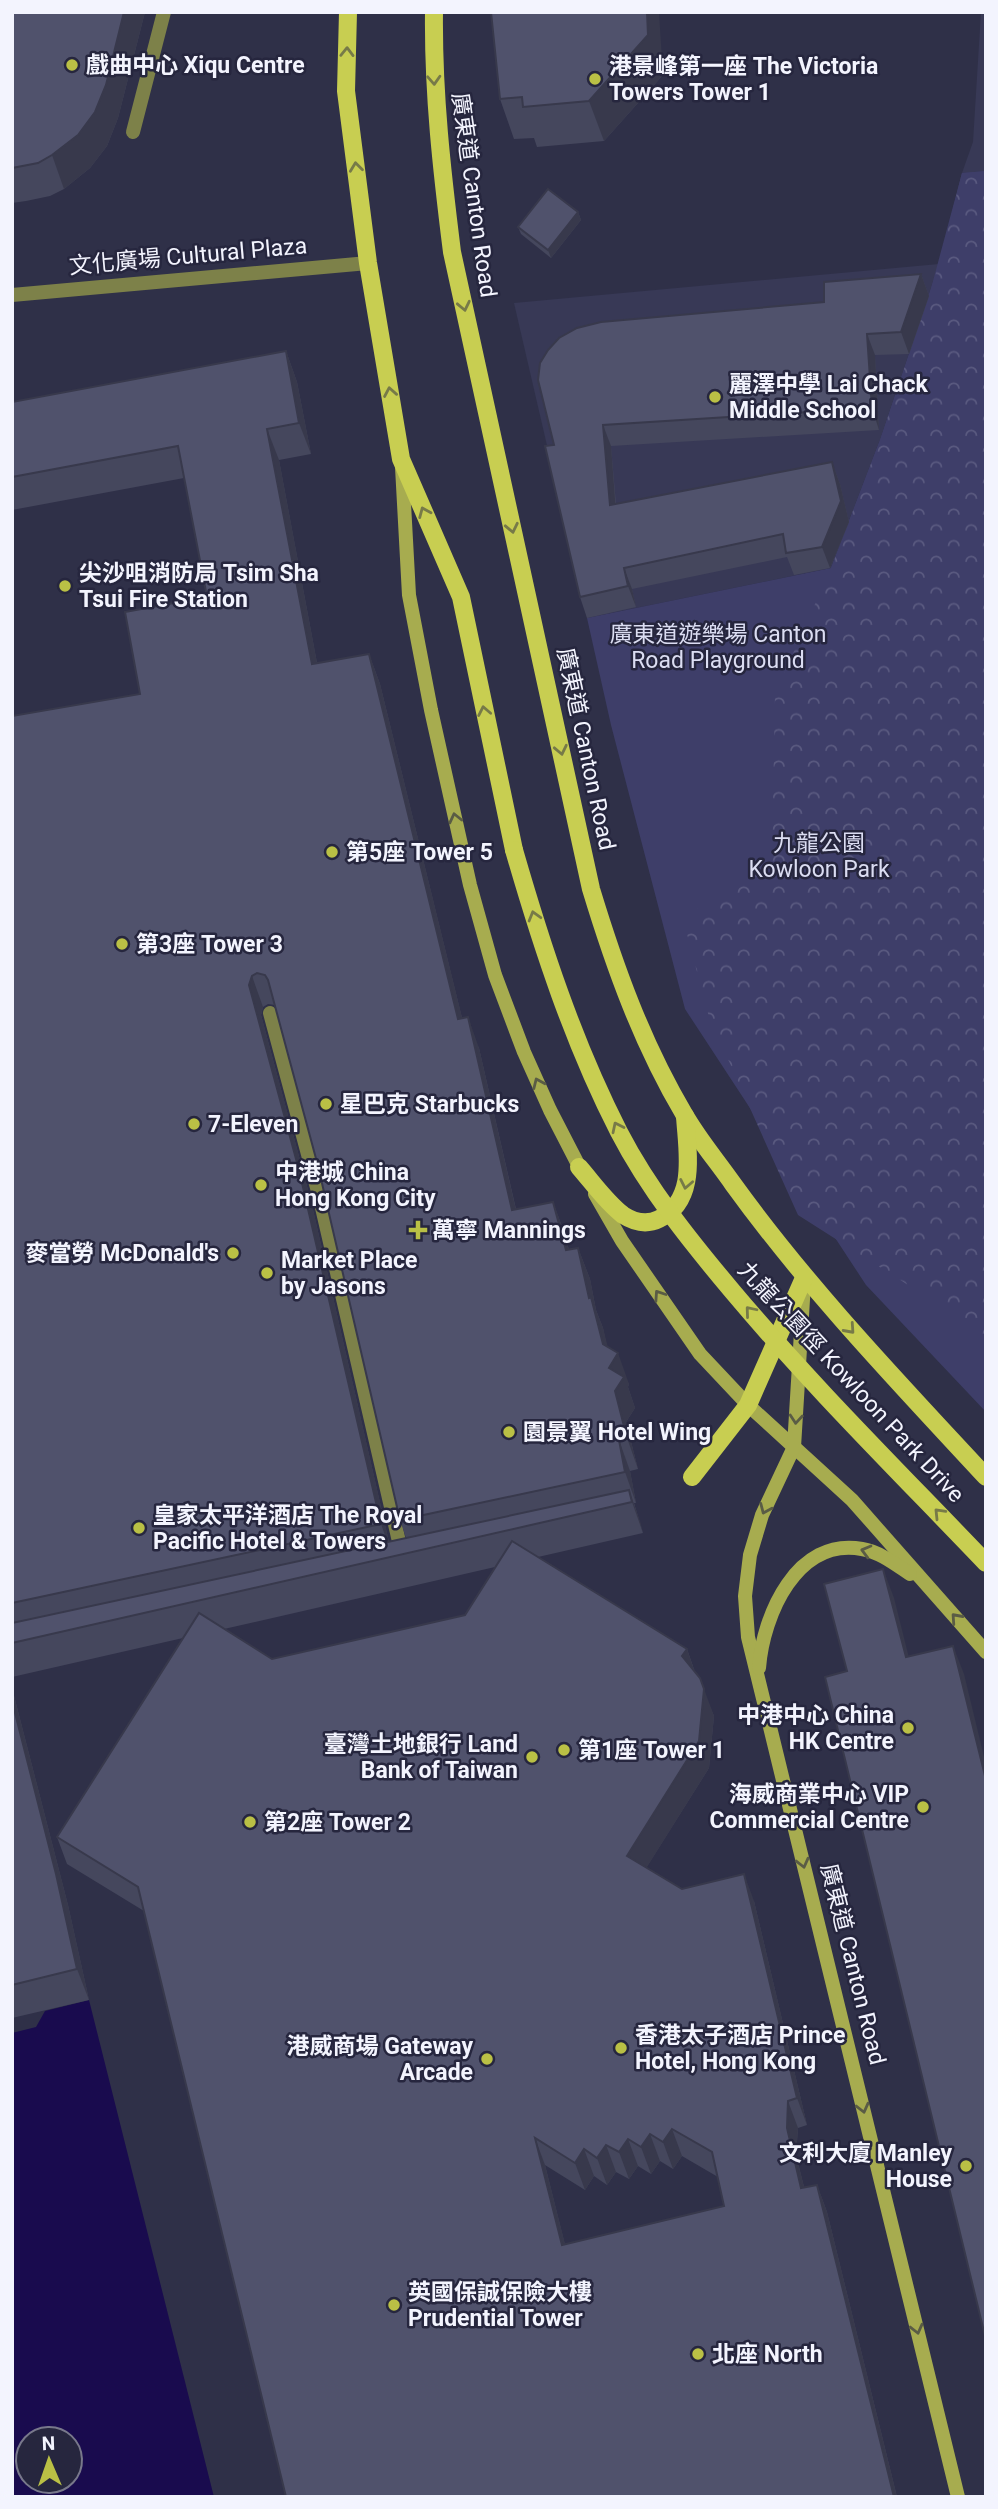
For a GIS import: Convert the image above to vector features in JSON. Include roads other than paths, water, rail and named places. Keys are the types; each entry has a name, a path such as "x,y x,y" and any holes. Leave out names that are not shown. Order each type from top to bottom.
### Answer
{"main road":[{"path":"348,12 346,91 368,263 401,459 409,595 431,710 470,885 495,975 524,1052 579,1167 622,1241 700,1354 748,1405 852,1500 986,1651"},
{"name":"廣東道 Canton Road","path":"434,12 433,75 452,252 591,889 614,965 640,1030 685,1116 804,1278 794,1447 762,1515 750,1555 745,1596 748,1637 958,2497"},
{"name":"九龍公園徑 Kowloon Park Drive","path":"401,459 461,597 514,850 540,937 571,1024 620,1134 654,1191 709,1264 781,1349 986,1563"},
{"path":"579,1167 625,1217 641,1223 657,1220 671,1212 685,1194 688,1169 685,1116"},
{"path":"692,1477 748,1405 804,1278"},
{"name":"九龍公園徑 Kowloon Park Drive","path":"804,1278 986,1477"},
{"path":"759,1677 763,1643 774,1609 799,1570 813,1558 829,1550 847,1547 865,1549 882,1556 926,1584"}],"street":[{"path":"133,132 164,12"},
{"name":"文化廣場 Cultural Plaza","path":"12,295 368,263"},
{"path":"270,1013 320,1199 404,1563"}],"place":[{"name":"戲曲中心 Xiqu Centre","path":"72,65"},
{"name":"港景峰第一座 The Victoria Towers Tower 1","path":"595,79"},
{"name":"麗澤中學 Lai Chack Middle School","path":"715,397"},
{"name":"尖沙咀消防局 Tsim Sha Tsui Fire Station","path":"65,586"},
{"name":"第5座 Tower 5","path":"332,852"},
{"name":"第3座 Tower 3","path":"122,944"},
{"name":"星巴克 Starbucks","path":"326,1104"},
{"name":"7-Eleven","path":"194,1124"},
{"name":"中港城 China Hong Kong City","path":"261,1185"},
{"name":"萬寧 Mannings","path":"418,1230"},
{"name":"麥當勞 McDonald's","path":"233,1253"},
{"name":"Market Place by Jasons","path":"267,1273"},
{"name":"園景翼 Hotel Wing","path":"509,1432"},
{"name":"皇家太平洋酒店 The Royal Pacific Hotel & Towers","path":"139,1528"},
{"name":"中港中心 China HK Centre","path":"908,1728"},
{"name":"第1座 Tower 1","path":"564,1750"},
{"name":"臺灣土地銀行 Land Bank of Taiwan","path":"532,1757"},
{"name":"海威商業中心 VIP Commercial Centre","path":"923,1807"},
{"name":"第2座 Tower 2","path":"250,1822"},
{"name":"香港太子酒店 Prince Hotel, Hong Kong","path":"621,2048"},
{"name":"港威商場 Gateway Arcade","path":"487,2059"},
{"name":"文利大廈 Manley House","path":"966,2166"},
{"name":"英國保誠保險大樓 Prudential Tower","path":"394,2305"},
{"name":"北座 North","path":"698,2354"}],"park label":[{"name":"廣東道遊樂場 Canton Road Playground","path":"718,647"},
{"name":"九龍公園 Kowloon Park","path":"819,856"}]}
